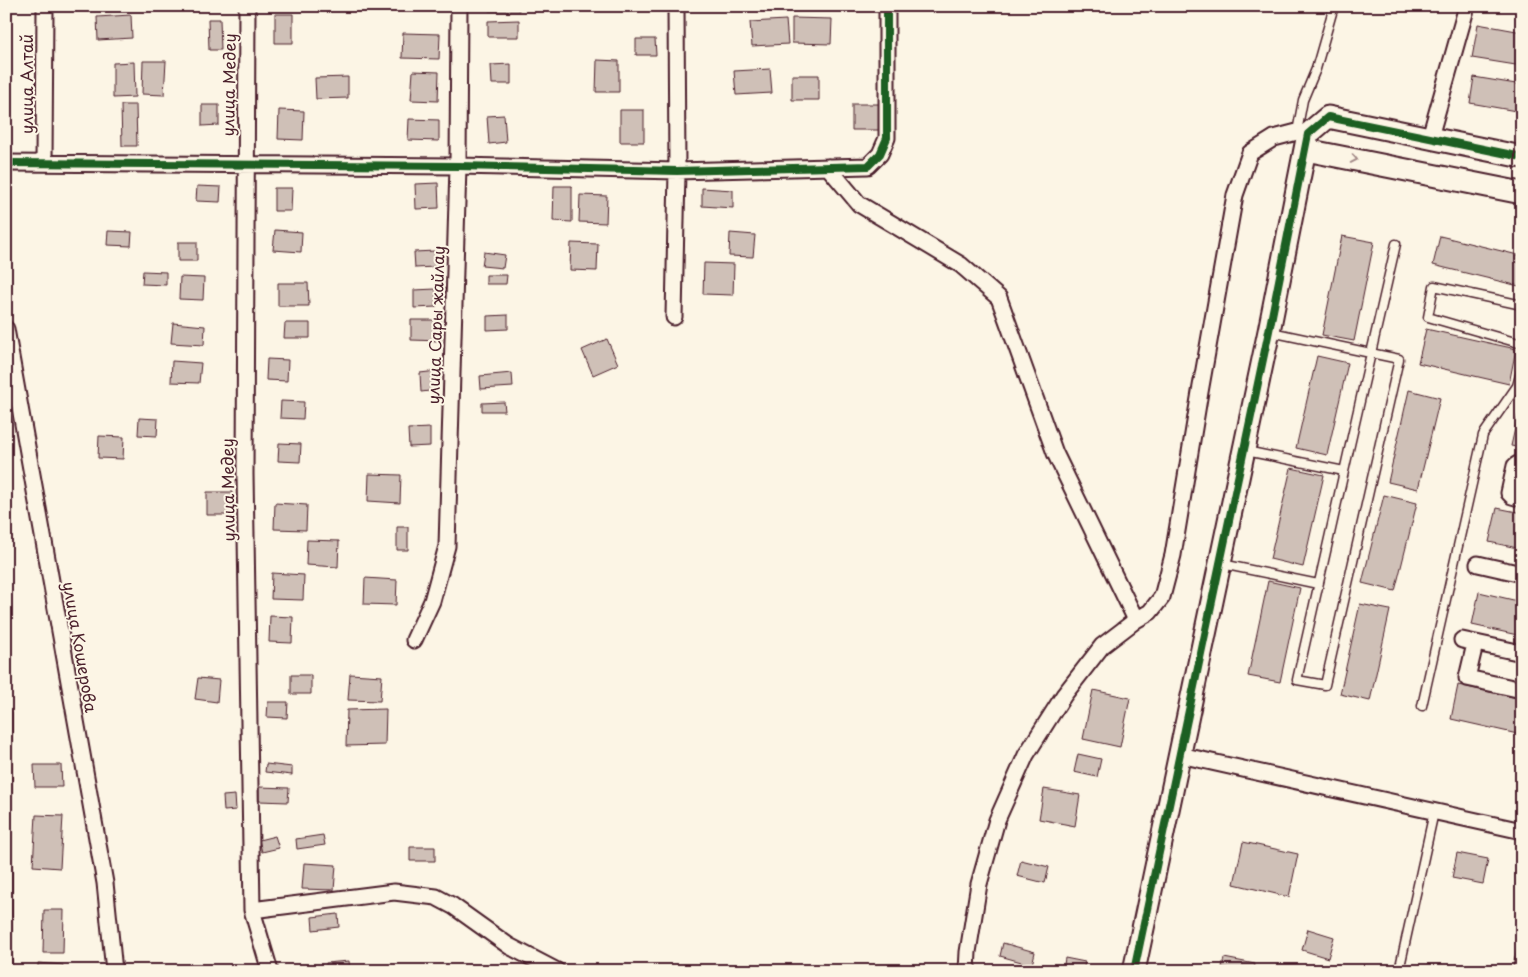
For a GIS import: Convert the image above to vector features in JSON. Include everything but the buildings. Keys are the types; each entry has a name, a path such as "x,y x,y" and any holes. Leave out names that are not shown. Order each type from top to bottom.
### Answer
{"street":[{"name":"улица Алтай","path":"44,163 45,6"},
{"name":"улица Медеу","path":"247,6 245,474 252,910 270,971"},
{"name":"улица Сары жайлау","path":"414,640 432,601 446,546 458,166 459,6"},
{"path":"674,317 677,171 676,6"},
{"path":"6,163 458,166 677,171 868,166 880,154 887,138 887,6"},
{"path":"1430,137 1467,6"},
{"path":"1134,971 1270,331 1296,192 1303,138 1328,117 1522,157"},
{"path":"968,971 968,952 980,884 994,829 1026,755 1064,695 1102,646 1136,620 1150,612 1162,597 1173,555 1235,195 1250,153 1274,138 1303,138 1522,193"},
{"path":"828,167 859,204 961,264 999,298 1055,453 1136,620"},
{"name":"улица Кошерова","path":"6,329 105,883 114,971"},
{"path":"1522,465 1518,464 1515,466 1509,493 1522,499"},
{"path":"1478,564 1522,574"},
{"path":"1522,653 1469,642 1467,678 1522,690"},
{"path":"1180,755 1522,831"},
{"path":"252,910 394,892 436,897 453,906 509,946 558,971"}],"lane":[{"path":"1303,138 1303,100 1316,69 1334,6"},
{"path":"1270,331 1371,353 1399,359 1325,684 1297,680 1318,584 1344,471 1371,353 1396,244"},
{"path":"1522,305 1434,286 1428,317 1522,344"},
{"path":"1422,706 1483,434 1519,386 1522,368"},
{"path":"1244,450 1344,471"},
{"path":"1220,564 1318,584"},
{"path":"6,713 8,971"},
{"path":"1399,971 1434,812"}],"cycle path":[{"path":"6,163 458,166 677,171 868,166 880,154 887,138 887,6"},
{"path":"1134,971 1269,331 1308,134 1328,117 1522,157"}]}
